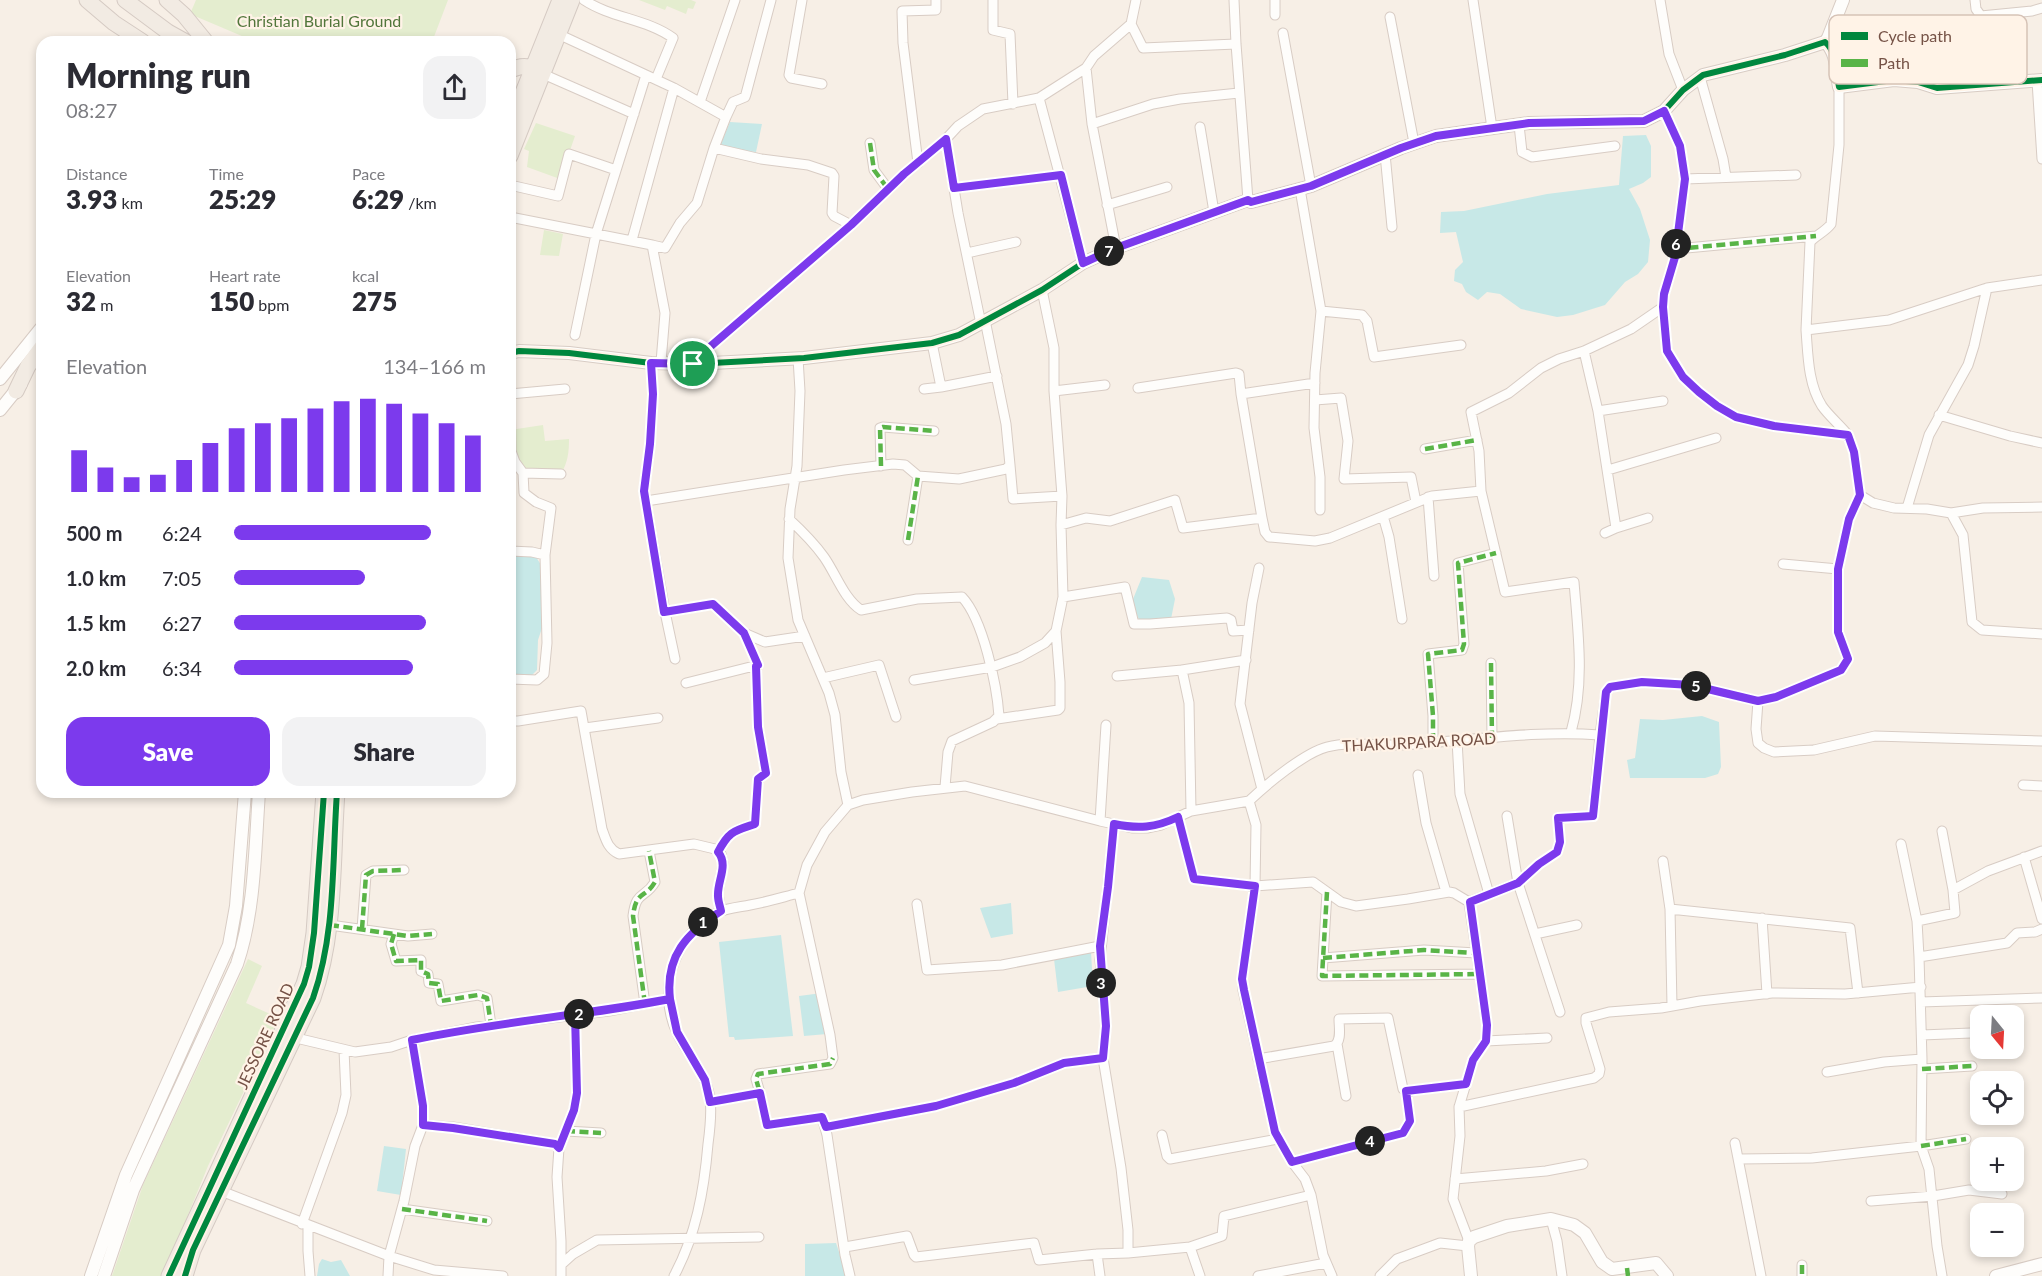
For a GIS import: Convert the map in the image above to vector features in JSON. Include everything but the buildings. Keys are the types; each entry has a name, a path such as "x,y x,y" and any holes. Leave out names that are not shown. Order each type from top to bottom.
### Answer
{"main road":[{"path":"87,0 134,36"},
{"path":"124,0 175,36"},
{"path":"166,0 184,15 201,36"},
{"path":"516,138 560,0"},
{"path":"516,113 558,34 572,0"},
{"path":"516,68 527,66 538,71"},
{"path":"16,391 36,355"},
{"name":"JESSORE ROAD","path":"185,1276 193,1250 289,1035 304,984 314,933 324,798"},
{"name":"JESSORE ROAD","path":"169,1276 186,1236 289,1035 313,998 322,973 330,925 337,798"}],"street":[{"path":"584,0 602,10 651,26 673,38 656,79"},
{"path":"700,102 735,0"},
{"path":"516,218 666,248 680,223 694,208 714,148 733,102 735,99 743,98 746,94 771,0"},
{"path":"802,0 789,75 791,78 822,84"},
{"path":"918,163 903,43 902,11 936,10 936,0"},
{"path":"993,0 993,30 1010,34 1013,104"},
{"path":"693,364 851,225 958,126 983,109 1039,98 1086,68 1094,56 1131,24 1137,0"},
{"path":"1234,0 1248,200"},
{"path":"1275,0 1275,15"},
{"path":"1473,0 1492,128"},
{"path":"1660,0 1669,54 1683,90"},
{"path":"1837,15 1843,0"},
{"path":"1975,0 1976,9 1980,15"},
{"path":"1991,15 2042,8"},
{"path":"1390,17 1414,143"},
{"path":"114,23 126,36"},
{"path":"1131,24 1143,48 1236,44"},
{"path":"1283,33 1321,311 1314,428 1320,477 1320,510"},
{"path":"516,352 570,353 693,364 798,358 932,343 959,336 1042,291 1083,263 1116,248 1248,200 1251,202 1305,187 1436,136 1571,121 1644,121 1664,111 1683,90 1703,75 1785,55 1825,42 1829,33"},
{"path":"558,34 656,79 726,117"},
{"path":"1825,42 1829,45"},
{"path":"1086,68 1092,124 1116,248"},
{"path":"538,71 634,114"},
{"path":"575,335 596,234 646,75"},
{"path":"1700,77 1726,177"},
{"path":"2040,80 2042,159"},
{"path":"1470,902 1518,883 1539,864 1557,852 1560,842 1558,818 1593,816 1600,735 1606,692 1610,687 1642,682 1691,685 1758,701 1776,697 1841,670 1848,659 1838,632 1838,569 1849,519 1860,495 1854,452 1848,435 1823,407 1816,395 1811,377 1806,330 1810,242 1827,230 1831,224 1839,145 1839,84"},
{"path":"1839,87 1863,84"},
{"path":"1924,84 1937,88 1988,84"},
{"path":"632,240 674,88"},
{"path":"1092,124 1153,104 1239,93"},
{"path":"1039,98 1083,263"},
{"path":"1664,111 1680,146 1685,179 1676,249 1663,307 1667,351 1683,377 1717,406 1736,417 1757,423 1848,435"},
{"path":"1519,125 1522,152 1532,157 1615,146"},
{"path":"1200,127 1214,212"},
{"path":"946,139 967,253 997,376 1013,499 1062,496"},
{"path":"870,143 874,170 888,189"},
{"path":"714,148 761,159 808,165 832,173 834,176 832,213 851,225"},
{"path":"516,186 558,196 569,154 616,170"},
{"path":"1385,154 1392,227"},
{"path":"954,188 1061,175"},
{"path":"1685,179 1796,175"},
{"path":"1107,205 1167,187"},
{"path":"1676,249 1816,236"},
{"path":"967,253 1016,242"},
{"path":"652,245 665,313 656,362 644,491 664,612 675,659"},
{"path":"1806,330 1888,320 1987,288 2042,280"},
{"path":"1907,508 1921,456 1939,415 1968,365 1987,288"},
{"path":"945,787 948,752 952,741 997,719 1060,708 1056,631 1063,597 1062,496 1054,391 1054,348 1042,291"},
{"path":"1571,732 1576,712 1580,669 1574,582 1505,592 1481,491 1477,440 1471,411 1509,393 1541,368 1631,329 1663,307"},
{"path":"1321,311 1365,317 1374,357 1461,345"},
{"path":"0,379 36,334"},
{"path":"932,343 941,387"},
{"path":"1584,351 1598,411 1616,528"},
{"path":"798,358 800,391 797,466 789,519 788,558 798,620 823,678 835,715 841,772 848,805"},
{"path":"0,410 36,365"},
{"path":"1138,388 1193,378 1239,374 1262,519 1265,532 1269,537 1315,541 1344,533 1428,497 1481,491"},
{"path":"924,389 997,376"},
{"path":"1241,394 1316,383"},
{"path":"1054,391 1105,385"},
{"path":"516,394 565,390"},
{"path":"1316,400 1341,398 1348,441 1344,478 1411,477 1416,502"},
{"path":"1598,411 1662,401"},
{"path":"1939,415 2042,443"},
{"path":"881,465 880,428 933,431"},
{"path":"1608,471 1716,438"},
{"path":"1425,449 1477,440"},
{"path":"516,463 523,472 524,493 536,502 552,508 545,555 547,643 544,674 537,680 516,679"},
{"path":"646,501 881,465 905,465 918,476 959,479 1006,469 1010,465"},
{"path":"523,472 561,474"},
{"path":"908,540 918,476"},
{"path":"1860,495 1873,503 1951,513 1983,508 2042,507"},
{"path":"1428,497 1434,576"},
{"path":"1061,525 1086,518 1110,521 1175,500 1183,528 1262,519"},
{"path":"1951,513 1963,535 1972,622 1982,630 2042,634"},
{"path":"1383,516 1389,537 1402,620"},
{"path":"789,519 808,536 852,603 861,610 917,599 957,597 964,599 981,633 992,667 999,711 997,719"},
{"path":"1605,533 1647,519"},
{"path":"516,551 545,555"},
{"path":"1433,742 1428,654 1462,650 1464,644 1458,563 1496,553"},
{"path":"1783,564 1838,569"},
{"path":"1258,568 1240,704 1262,789"},
{"path":"1063,597 1125,587 1134,624 1227,618 1231,620 1233,631 1249,630"},
{"path":"664,612 713,604 744,633 765,642 805,636"},
{"path":"914,680 992,667 1020,657 1045,643 1056,631"},
{"path":"718,852 726,837 732,832 755,824 758,779 766,773 758,727 756,666 758,665 744,633"},
{"path":"1117,676 1182,670 1246,660"},
{"path":"1491,663 1492,738"},
{"path":"823,678 879,665 896,717"},
{"path":"686,683 756,666"},
{"path":"1182,670 1189,703 1191,811"},
{"path":"1758,701 1756,729 1758,742 1764,748 1774,752 1814,750 1875,736 2042,741"},
{"path":"516,722 581,711 602,829 608,846 613,852 620,854 694,844 718,852 721,854 723,863 718,894 721,911"},
{"path":"585,728 658,718"},
{"path":"1100,821 1106,726"},
{"name":"THAKURPARA ROAD","path":"1249,801 1299,762 1327,747 1351,744 1397,745 1571,732 1600,735"},
{"path":"1457,740 1460,794 1489,894"},
{"path":"1418,775 1426,823 1446,892"},
{"path":"2024,785 2042,786"},
{"path":"850,1276 826,1127 822,1117 767,1125 756,1079 758,1074 830,1064 833,1058 799,893 807,865 825,832 848,805 945,787 965,786 1132,828 1161,825 1191,811 1249,801 1256,825 1255,886 1242,979 1275,1132 1292,1162 1305,1179 1311,1195 1326,1263 1332,1276"},
{"path":"92,1276 126,1174 229,945 236,906 245,798"},
{"path":"104,1276 133,1190 242,950 249,914 259,798"},
{"path":"1507,816 1518,883 1560,1012"},
{"path":"1178,817 1194,879 1255,886 1313,882 1341,902 1356,906 1446,892 1454,893 1470,902"},
{"path":"1114,824 1100,946 1106,1026 1103,1058 1121,1168 1128,1230 1128,1253"},
{"path":"1917,921 1955,913 1942,831"},
{"path":"1901,844 1917,921 1922,1035 1921,1146 1929,1169 1942,1276"},
{"path":"645,1004 633,916 635,903 642,894 651,889 655,882 650,851"},
{"path":"1953,890 1988,871 2042,851"},
{"path":"2024,857 2042,919"},
{"path":"1663,861 1670,909 1672,1006"},
{"path":"362,930 366,875 373,871 404,870"},
{"path":"1327,892 1322,976 1479,974"},
{"path":"674,1276 691,1238 705,1182 711,1116 705,1080 677,1032 669,988 673,963 685,939 698,926 721,911 799,893"},
{"path":"1470,902 1487,1025 1486,1041 1473,1060 1459,1107 1460,1136 1454,1198 1468,1244 1471,1276"},
{"path":"917,904 927,970 1002,965 1100,946"},
{"path":"1670,909 1850,928 1858,993"},
{"path":"1762,918 1767,994"},
{"path":"330,925 408,936 432,934"},
{"path":"1535,934 1577,925"},
{"path":"1919,957 2007,942 2017,933 2035,932 2042,929"},
{"path":"394,934 391,944 396,961 421,960 421,971 428,974 429,982 438,984 441,1001 478,994 487,998 491,1025"},
{"path":"1323,958 1424,950 1476,953"},
{"path":"1459,1107 1594,1078 1599,1074 1600,1069 1586,1018 1609,1012 1767,994 1858,993 1921,987"},
{"path":"1921,1002 2042,998"},
{"path":"289,1035 355,1052 390,1047 412,1040 491,1025 670,999"},
{"path":"561,1276 557,1177 559,1148 574,1110 577,1093 575,1014"},
{"path":"1292,1162 1403,1133 1410,1121 1406,1091 1389,1018 1339,1019 1337,1044 1346,1096"},
{"path":"1922,1035 1970,1033"},
{"path":"1486,1041 1547,1038"},
{"path":"388,1276 389,1256 402,1209 415,1146 423,1125 423,1106 412,1040"},
{"path":"1258,1059 1337,1044"},
{"path":"310,1276 305,1225 342,1113 346,1095 344,1050"},
{"path":"826,1127 936,1106 1014,1083 1064,1063 1103,1058"},
{"path":"1827,1072 1884,1062 1922,1059"},
{"path":"1922,1070 1972,1066"},
{"path":"1406,1091 1466,1084"},
{"path":"710,1102 760,1093"},
{"path":"423,1125 555,1144 559,1148"},
{"path":"566,1131 601,1133"},
{"path":"1162,1135 1167,1156 1170,1159 1278,1139"},
{"path":"1739,1159 1812,1158 1966,1139"},
{"path":"1735,1143 1761,1276"},
{"path":"1455,1179 1546,1171 1582,1164"},
{"path":"1871,1202 1969,1190 2002,1194"},
{"path":"221,1191 305,1225 434,1270 502,1276"},
{"path":"845,1247 907,1236 916,1257 1034,1243 1039,1260 1190,1247 1222,1236 1224,1216 1311,1195"},
{"path":"402,1209 487,1221"},
{"path":"1551,1219 1562,1276"},
{"path":"1380,1276 1397,1259 1440,1243 1468,1244 1481,1233 1551,1219 1574,1225 1585,1233 1602,1262 1612,1269 1627,1272 1656,1263 1667,1276"},
{"path":"562,1264 573,1254 597,1240 759,1237"},
{"path":"1190,1247 1200,1276"},
{"path":"1097,1254 1100,1276"},
{"path":"1258,1276 1326,1263"},
{"path":"1996,1276 2015,1274 2042,1264"},
{"path":"1802,1265 1802,1276"}],"green space":[{"name":"Christian Burial Ground","path":"196,0 448,0 434,36 242,36 190,14"},
{"path":"639,0 691,0 696,2 693,9 688,8 686,14 667,6 665,10"},
{"path":"536,123 575,136 560,179 527,167 529,151 524,149"},
{"path":"544,230 563,234 559,256 540,255"},
{"path":"543,425 545,441 569,439 568,457 561,474 523,473 516,463 516,429"},
{"path":"248,959 262,966 246,1003 279,1018 208,1166 163,1276 112,1276 143,1185"}],"water":[{"path":"730,122 762,124 756,152 719,148"},
{"path":"1646,135 1651,146 1651,177 1629,189 1640,209 1650,240 1648,262 1638,274 1625,282 1605,305 1573,315 1557,317 1521,309 1500,294 1487,292 1478,300 1466,292 1462,284 1454,281 1455,270 1463,262 1456,232 1440,233 1441,212 1464,211 1547,194 1619,185 1623,136"},
{"path":"529,553 536,557 543,568 542,628 538,640 537,670 531,676 516,677 516,554"},
{"path":"1142,577 1169,580 1175,599 1171,619 1140,621 1131,604"},
{"path":"1702,716 1719,722 1721,767 1718,774 1705,778 1630,778 1627,760 1635,758 1640,719 1663,720"},
{"path":"1011,903 1013,934 991,938 980,908"},
{"path":"781,935 793,1036 735,1040 734,1037 729,1037 719,942"},
{"path":"1091,952 1093,986 1058,992 1054,959"},
{"path":"822,993 827,1034 804,1036 799,996"},
{"path":"384,1146 406,1149 401,1195 377,1191"},
{"path":"836,1243 847,1276 805,1276 805,1244"},
{"path":"322,1259 331,1262 341,1260 350,1276 317,1276"}],"marked path":[{"path":"870,143 874,170 888,189"},
{"path":"1676,249 1816,236"},
{"path":"881,466 880,428 934,431"},
{"path":"1425,449 1477,440"},
{"path":"908,540 918,476"},
{"path":"1433,742 1428,654 1462,650 1464,644 1458,563 1496,553"},
{"path":"1491,663 1492,738"},
{"path":"718,852 732,833 755,824 758,779 766,773 758,727 756,666"},
{"path":"1178,817 1194,879 1255,886"},
{"path":"645,1004 633,916 636,902 655,882 649,851"},
{"path":"362,929 366,875 373,871 404,870"},
{"path":"1327,892 1322,976 1479,974"},
{"path":"330,925 408,936 432,934"},
{"path":"394,934 391,944 396,961 421,960 421,971 428,974 429,983 438,984 441,1001 478,995 487,998 491,1025"},
{"path":"1323,958 1424,950 1476,953"},
{"path":"559,1148 574,1110 577,1093 575,1014"},
{"path":"710,1102 760,1093 756,1079 758,1074 830,1064 833,1058"},
{"path":"1922,1069 1972,1066"},
{"path":"767,1125 822,1117"},
{"path":"566,1131 601,1133"},
{"path":"1921,1146 1966,1139"},
{"path":"402,1209 487,1221"},
{"path":"1802,1265 1802,1276"},
{"path":"1627,1268 1628,1276"}],"cycle path":[{"path":"516,352 569,353 651,363 693,364 804,358 932,343 959,335 1042,290 1083,263 1116,248 1248,200 1251,202 1311,186 1401,148 1436,136 1529,123 1644,121 1664,111 1683,90 1703,75 1785,55 1825,42 1829,46"},
{"path":"2027,81 2042,80"},
{"path":"1839,84 1839,87 1863,84"},
{"path":"1924,84 1937,88 1990,84"},
{"path":"169,1276 304,984 314,933 324,798"},
{"path":"185,1276 193,1250 313,998 326,948 332,897 337,798"}],"route":[{"path":"693,364 651,363 653,394 644,491 664,612 713,604 744,633 758,665 756,666 756,706 766,773 758,779 755,824 732,832 726,837 718,852 721,854 723,863 718,894 721,911 698,926 685,939 673,963 669,988 670,999 609,1011 534,1019 477,1027 412,1040 423,1106 423,1125 555,1144 559,1148 574,1110 577,1093 577,1064 576,1052 575,1014 609,1011 645,1004 670,999 677,1032 705,1080 710,1102 760,1093 767,1125 822,1117 826,1127 861,1121 936,1106 1014,1083 1064,1063 1103,1058 1106,1026 1100,946 1114,824 1132,828 1147,828 1161,825 1178,817 1194,879 1255,886 1242,979 1275,1132 1292,1162 1403,1133 1410,1121 1406,1091 1466,1084 1473,1060 1486,1041 1487,1025 1470,902 1518,883 1539,864 1557,852 1560,842 1558,818 1593,816 1600,735 1606,692 1610,687 1642,682 1691,685 1758,701 1776,697 1841,670 1848,659 1838,632 1838,569 1849,519 1860,495 1853,443 1848,435 1774,426 1736,417 1717,406 1683,377 1667,351 1664,294 1675,257 1685,179 1680,146 1664,111 1644,121 1529,123 1436,136 1401,148 1311,186 1251,202 1248,200 1116,248 1083,263 1061,175 954,188 946,139 693,364"}]}
